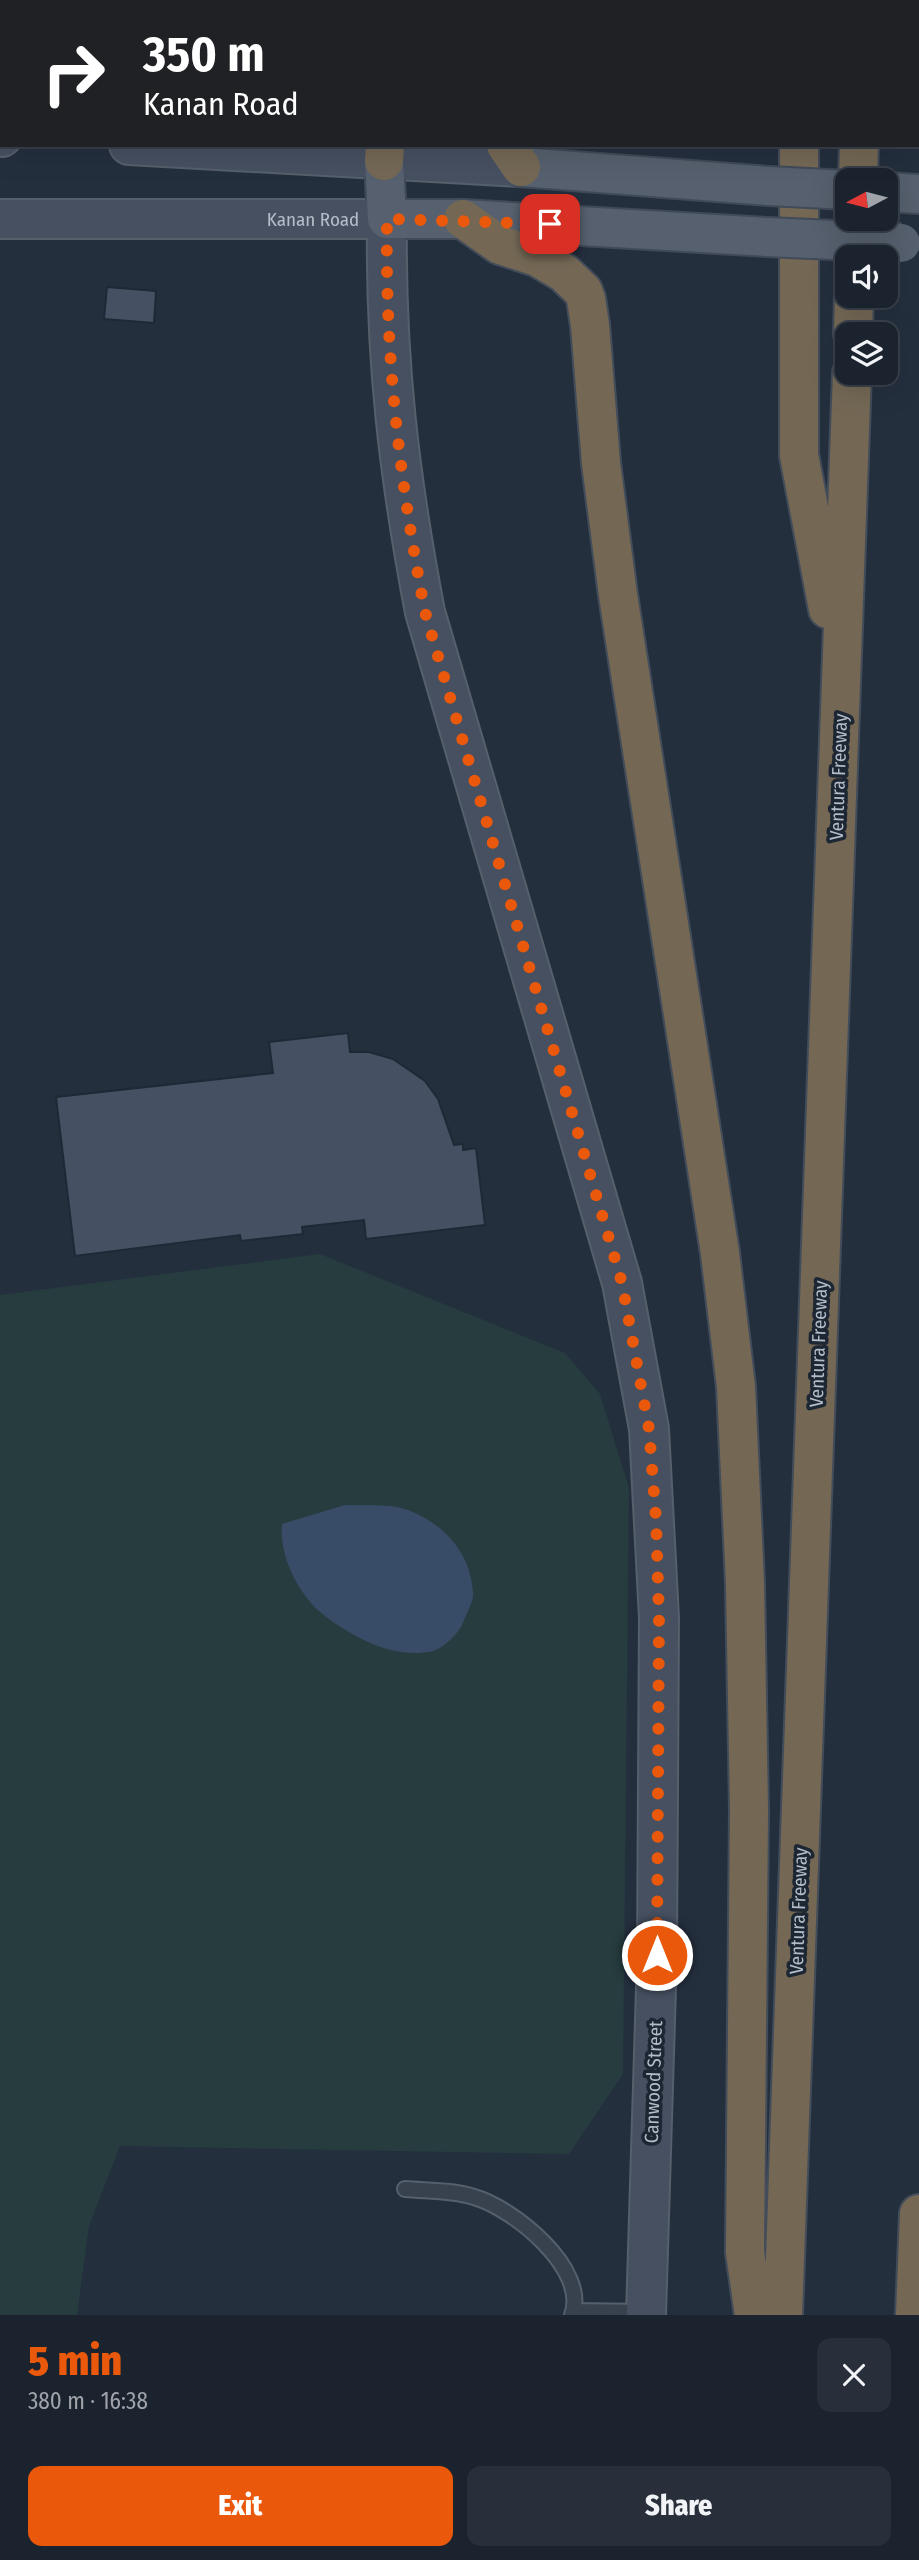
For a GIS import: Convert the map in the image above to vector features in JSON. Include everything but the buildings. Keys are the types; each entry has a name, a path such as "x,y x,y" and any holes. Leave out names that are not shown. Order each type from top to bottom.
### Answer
{"highway":[{"path":"799,147 799,455 841,679"},
{"path":"858,168 859,147"},
{"path":"463,219 500,244 537,257 564,272 583,290 586,299 601,463 618,595 720,1253 736,1387 745,1584 749,1809 745,2252 754,2315"},
{"name":"Ventura Freeway","path":"783,2315 852,385"},
{"path":"915,2315 919,2214"}],"main road":[{"name":"Canwood Street","path":"385,153 387,219"},
{"path":"513,156 769,186 835,189"},
{"path":"898,193 919,194"},
{"name":"Kanan Road","path":"387,219 463,219 919,244"}],"street":[{"path":"183,147 513,156"},
{"name":"Kanan Road","path":"0,219 387,219"},
{"name":"Canwood Street","path":"387,219 390,377 408,526 425,612 622,1283 649,1429 659,1618 657,1955 646,2313"}],"lane":[{"path":"405,2189 472,2196 499,2207 523,2222 548,2248 573,2284 573,2313 646,2313"}],"green space":[{"path":"320,1254 565,1353 600,1394 629,1488 623,2074 569,2154 120,2146 89,2226 77,2315 0,2315 0,1295"}],"water":[{"path":"345,1505 385,1506 408,1510 433,1523 461,1553 471,1579 472,1600 461,1627 442,1647 419,1653 390,1650 376,1645 325,1616 299,1587 287,1562 282,1524"}],"route":[{"path":"550,224 463,219 387,219 386,294 390,377 408,526 425,612 622,1283 636,1352 649,1429 656,1519 659,1618 657,1955"}]}
